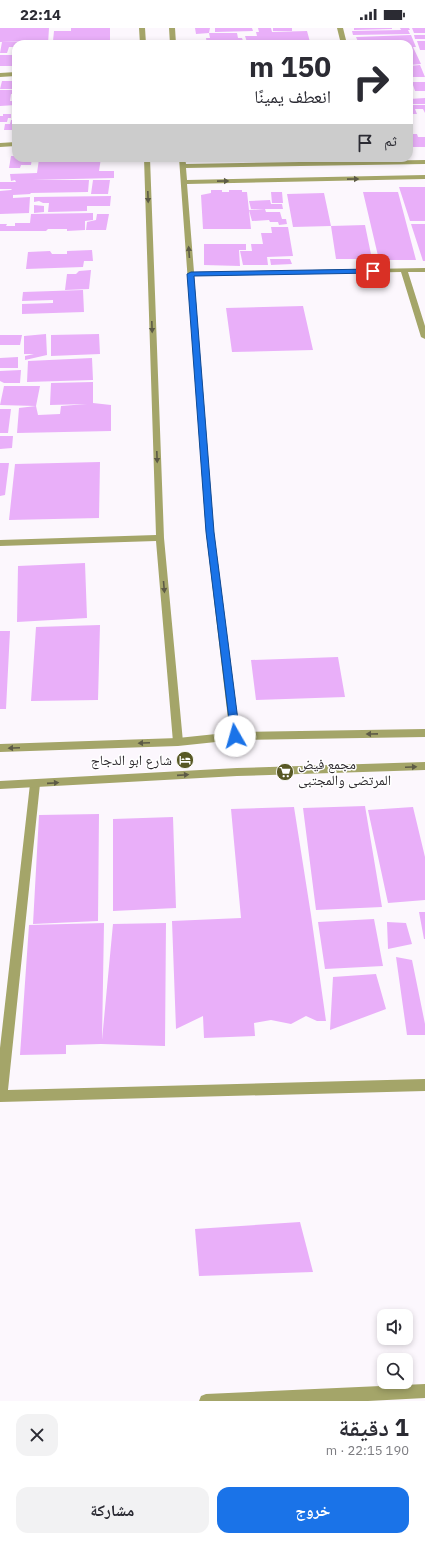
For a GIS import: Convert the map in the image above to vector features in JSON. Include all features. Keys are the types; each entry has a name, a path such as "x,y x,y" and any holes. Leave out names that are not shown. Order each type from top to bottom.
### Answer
{"street":[{"path":"142,28 143,40"},
{"path":"172,28 174,40"},
{"path":"340,28 343,40"},
{"path":"0,74 12,74"},
{"path":"0,144 12,144"},
{"path":"413,161 425,162"},
{"path":"147,162 160,538 178,742"},
{"path":"182,162 210,532 235,736"},
{"path":"184,182 425,177"},
{"path":"191,274 425,270"},
{"path":"404,271 425,337"},
{"path":"0,543 160,538"},
{"path":"0,748 178,742 235,736 425,733"},
{"path":"0,785 237,772 425,766"},
{"path":"35,784 0,1096 425,1085"},
{"path":"206,1401 256,1400 425,1391"}],"building":[{"path":"0,28 49,28 48,40 12,40 12,42 0,42"},
{"path":"71,28 110,28 110,40 53,40 54,31 71,31"},
{"path":"195,28 210,28 209,33 196,34"},
{"path":"215,28 252,28 253,31 215,32"},
{"path":"258,28 271,28 272,32 307,31 309,40 246,40 245,36 257,36 256,32 259,32"},
{"path":"273,28 292,28 292,31 273,31"},
{"path":"354,28 392,28 392,29 354,30"},
{"path":"400,28 409,28 410,30 408,30 410,34 353,35 352,31 401,30"},
{"path":"412,28 425,28 425,33 414,33"},
{"path":"209,33 237,33 238,38 242,38 243,40 206,40 206,38 210,38"},
{"path":"411,35 416,47 413,47 413,40 357,40 356,37"},
{"path":"414,35 425,35 425,39 415,39"},
{"path":"417,41 425,41 425,50 420,50"},
{"path":"2,42 12,42 12,47 9,47 7,53 0,53"},
{"path":"413,47 421,64 413,65"},
{"path":"0,55 12,55 12,66 0,66"},
{"path":"420,65 425,77 413,77 413,66"},
{"path":"2,81 12,81 12,89 0,89"},
{"path":"413,82 425,82 425,91 415,91"},
{"path":"0,90 12,90 10,101 12,101 12,105 0,106"},
{"path":"425,98 425,104 413,104 413,99"},
{"path":"413,105 425,105 425,113 423,109 415,109 417,114 413,114"},
{"path":"3,114 11,114 11,118 8,118 7,122 0,122 0,116 3,116"},
{"path":"12,120 12,130 4,130 5,124 10,124"},
{"path":"413,134 417,134 418,137 425,137 425,147 413,147"},
{"path":"11,156 12,162 31,162 31,165 21,165 20,168 9,168"},
{"path":"39,162 100,162 99,171 114,171 114,178 32,180 89,180 88,192 30,193 31,194 13,195 13,198 30,197 29,213 0,214 0,191 12,189 0,189 0,182 16,182 15,180 11,181 10,174 37,173"},
{"path":"93,180 110,180 108,194 91,194"},
{"path":"399,187 425,187 425,221 410,221"},
{"path":"211,190 222,190 222,192 229,192 229,190 242,190 242,192 247,192 251,229 203,229 201,195 211,193"},
{"path":"271,192 282,192 283,203 272,203"},
{"path":"363,192 398,192 416,260 379,260"},
{"path":"324,193 331,226 293,227 287,194"},
{"path":"111,196 110,206 87,206 87,211 48,212 49,203 39,201 34,202 34,197"},
{"path":"270,200 271,204 282,204 283,209 251,209 249,201"},
{"path":"34,205 44,206 44,212 34,213"},
{"path":"265,209 266,212 280,212 282,219 286,219 287,224 279,225 278,222 270,222 269,220 252,221 249,210"},
{"path":"93,213 93,220 85,221 85,230 67,231 67,229 48,229 46,231 0,231 0,224 15,226 15,223 30,223 31,214"},
{"path":"97,214 109,214 106,230 86,230 87,222 96,220"},
{"path":"411,224 425,224 425,261 423,261"},
{"path":"365,225 372,259 336,259 331,226"},
{"path":"271,227 288,227 293,256 267,257 268,265 243,265 240,251 252,251 251,244 263,244 261,233 272,233"},
{"path":"204,244 246,244 246,250 239,250 240,266 204,265"},
{"path":"92,250 93,261 84,261 83,267 26,269 28,252 50,251 52,254 67,254 67,251"},
{"path":"270,259 290,259 292,264 271,265"},
{"path":"91,270 89,289 65,290 67,274 76,274 79,271"},
{"path":"83,290 84,312 22,314 22,304 53,303 53,300 22,301 23,292"},
{"path":"303,306 313,350 232,352 226,308"},
{"path":"46,334 47,355 25,360 25,356 34,354 24,354 24,336"},
{"path":"99,334 100,354 51,356 51,335"},
{"path":"0,335 22,335 20,345 0,345"},
{"path":"18,357 18,368 0,368 0,358"},
{"path":"92,358 93,380 27,382 28,361"},
{"path":"21,370 20,383 4,383 0,381 0,371"},
{"path":"93,382 93,403 111,405 111,431 17,433 19,408 36,406 38,415 60,414 61,406 87,404 50,405 51,383"},
{"path":"4,386 40,386 36,406 0,405"},
{"path":"0,409 11,409 8,433 0,433"},
{"path":"0,436 13,436 12,448 0,449"},
{"path":"100,462 99,518 9,520 15,464"},
{"path":"0,463 9,463 5,495 0,496"},
{"path":"85,563 87,618 17,622 18,566"},
{"path":"100,625 98,700 31,701 36,627"},
{"path":"0,631 10,631 6,709 0,709"},
{"path":"338,657 345,697 256,700 251,660"},
{"path":"365,806 382,907 316,910 303,808"},
{"path":"294,807 326,1021 317,1021 306,1016 291,1024 271,1020 254,1023 255,1036 204,1038 203,1016 176,1029 172,921 241,918 231,809"},
{"path":"413,807 425,857 425,900 388,903 368,810"},
{"path":"99,814 98,921 33,924 39,815"},
{"path":"173,817 176,908 113,911 113,819"},
{"path":"419,912 425,912 425,939 424,939"},
{"path":"374,919 383,966 325,969 318,922"},
{"path":"387,922 406,923 412,944 388,949"},
{"path":"104,923 102,1040 113,924 166,923 165,1046 101,1044 66,1045 66,1054 20,1055 29,925"},
{"path":"396,957 412,960 425,1024 425,1035 407,1035"},
{"path":"376,974 386,1009 330,1030 333,977"},
{"path":"300,1222 313,1272 199,1276 195,1229"}],"place":[{"name":"شارع ابو الدجاج","path":"185,760"},
{"name":"مجمع فيض المرتضى والمجتبى","path":"285,772"}],"route":[{"path":"235,736 210,532 191,274 373,271"}]}
